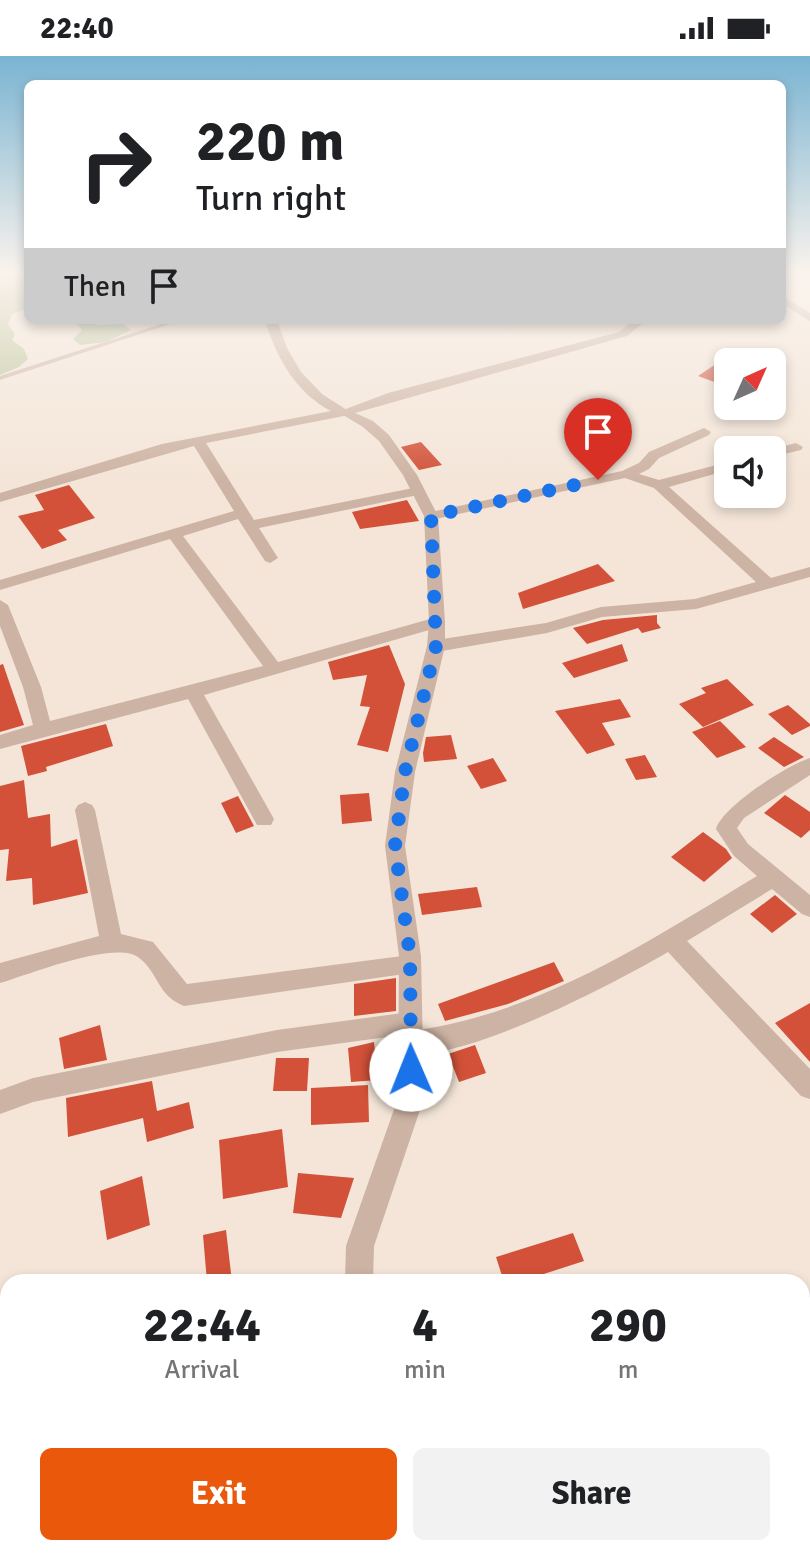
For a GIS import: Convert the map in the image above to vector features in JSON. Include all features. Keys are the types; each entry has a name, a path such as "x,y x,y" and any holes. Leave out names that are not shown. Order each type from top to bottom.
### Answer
{"street":[{"path":"277,342 292,367 313,392 368,424 384,438 431,516 436,646 405,772 395,846 410,965 411,1098 360,1246 359,1274"},
{"path":"0,498 197,440 344,412 595,342"},
{"path":"431,516 626,474 644,466 654,455 704,432"},
{"path":"197,440 270,558"},
{"path":"786,450 796,447"},
{"path":"659,485 714,470"},
{"path":"626,474 659,485 768,584"},
{"path":"0,585 174,534 418,491"},
{"path":"174,534 274,669"},
{"path":"436,646 547,628 601,612 696,604 810,572"},
{"path":"0,605 32,687 43,729"},
{"path":"0,742 193,692 437,622"},
{"path":"193,692 264,819"},
{"path":"810,765 728,822 729,836 810,908"},
{"path":"85,810 112,943"},
{"path":"0,1102 33,1090 277,1041 410,1033 443,1040 540,1007 671,939 774,877"},
{"path":"671,939 810,1087"},
{"path":"0,973 112,943 128,942 143,947 173,990 184,995 410,965"}],"lane":[{"path":"0,378 112,342"}],"green space":[{"path":"0,342 15,342 24,349 28,359 19,367 0,375"},
{"path":"76,342 106,342 106,342 80,345"}],"building":[{"path":"714,365 714,382 698,376"},
{"path":"421,442 442,465 419,470 401,447"},
{"path":"69,485 95,518 58,530 67,540 42,549 18,516 44,510 35,495"},
{"path":"407,500 419,521 360,529 352,512"},
{"path":"598,564 615,581 523,609 518,593"},
{"path":"657,615 661,628 642,633 638,628 587,644 573,628 603,620"},
{"path":"622,644 628,661 574,678 562,663"},
{"path":"389,645 405,684 388,752 357,745 370,707 360,706 367,675 333,680 328,662"},
{"path":"3,664 24,725 0,732 0,665"},
{"path":"727,679 754,705 703,727 679,704 706,693 701,688"},
{"path":"620,699 631,717 602,723 615,745 587,754 555,711"},
{"path":"788,705 810,726 792,735 768,714"},
{"path":"720,721 746,747 717,758 692,732"},
{"path":"106,724 113,746 46,767 47,771 28,776 21,746"},
{"path":"451,735 457,759 424,762 426,737"},
{"path":"774,737 804,757 784,767 758,748"},
{"path":"645,755 657,777 636,780 625,759"},
{"path":"493,758 507,781 481,789 467,766"},
{"path":"24,780 28,818 50,814 51,847 77,839 88,893 33,905 32,878 6,881 9,849 0,850 0,786"},
{"path":"369,793 372,821 342,824 340,795"},
{"path":"785,795 810,812 810,830 801,838 764,813"},
{"path":"238,796 254,826 236,833 221,803"},
{"path":"703,832 726,849 732,858 704,882 671,857"},
{"path":"477,887 482,907 422,915 418,894"},
{"path":"775,895 797,914 772,933 750,914"},
{"path":"554,962 564,981 508,1004 445,1021 438,1004"},
{"path":"396,978 396,1011 354,1016 354,984"},
{"path":"810,1003 810,1062 775,1023"},
{"path":"100,1025 107,1060 64,1069 59,1038"},
{"path":"374,1042 378,1080 351,1082 348,1048"},
{"path":"475,1045 486,1073 459,1082 448,1054"},
{"path":"276,1058 309,1058 307,1091 273,1091"},
{"path":"152,1081 157,1111 189,1102 194,1128 147,1142 143,1118 68,1137 66,1098"},
{"path":"368,1085 369,1122 311,1125 311,1088"},
{"path":"282,1129 288,1187 223,1199 219,1140"},
{"path":"298,1173 354,1178 341,1218 293,1213"},
{"path":"142,1176 150,1225 107,1240 100,1191"},
{"path":"226,1230 231,1274 206,1274 203,1235"},
{"path":"573,1233 584,1261 544,1274 501,1274 496,1257"}],"route":[{"path":"411,1070 410,956 395,846 405,772 436,646 431,516 598,480"}]}
